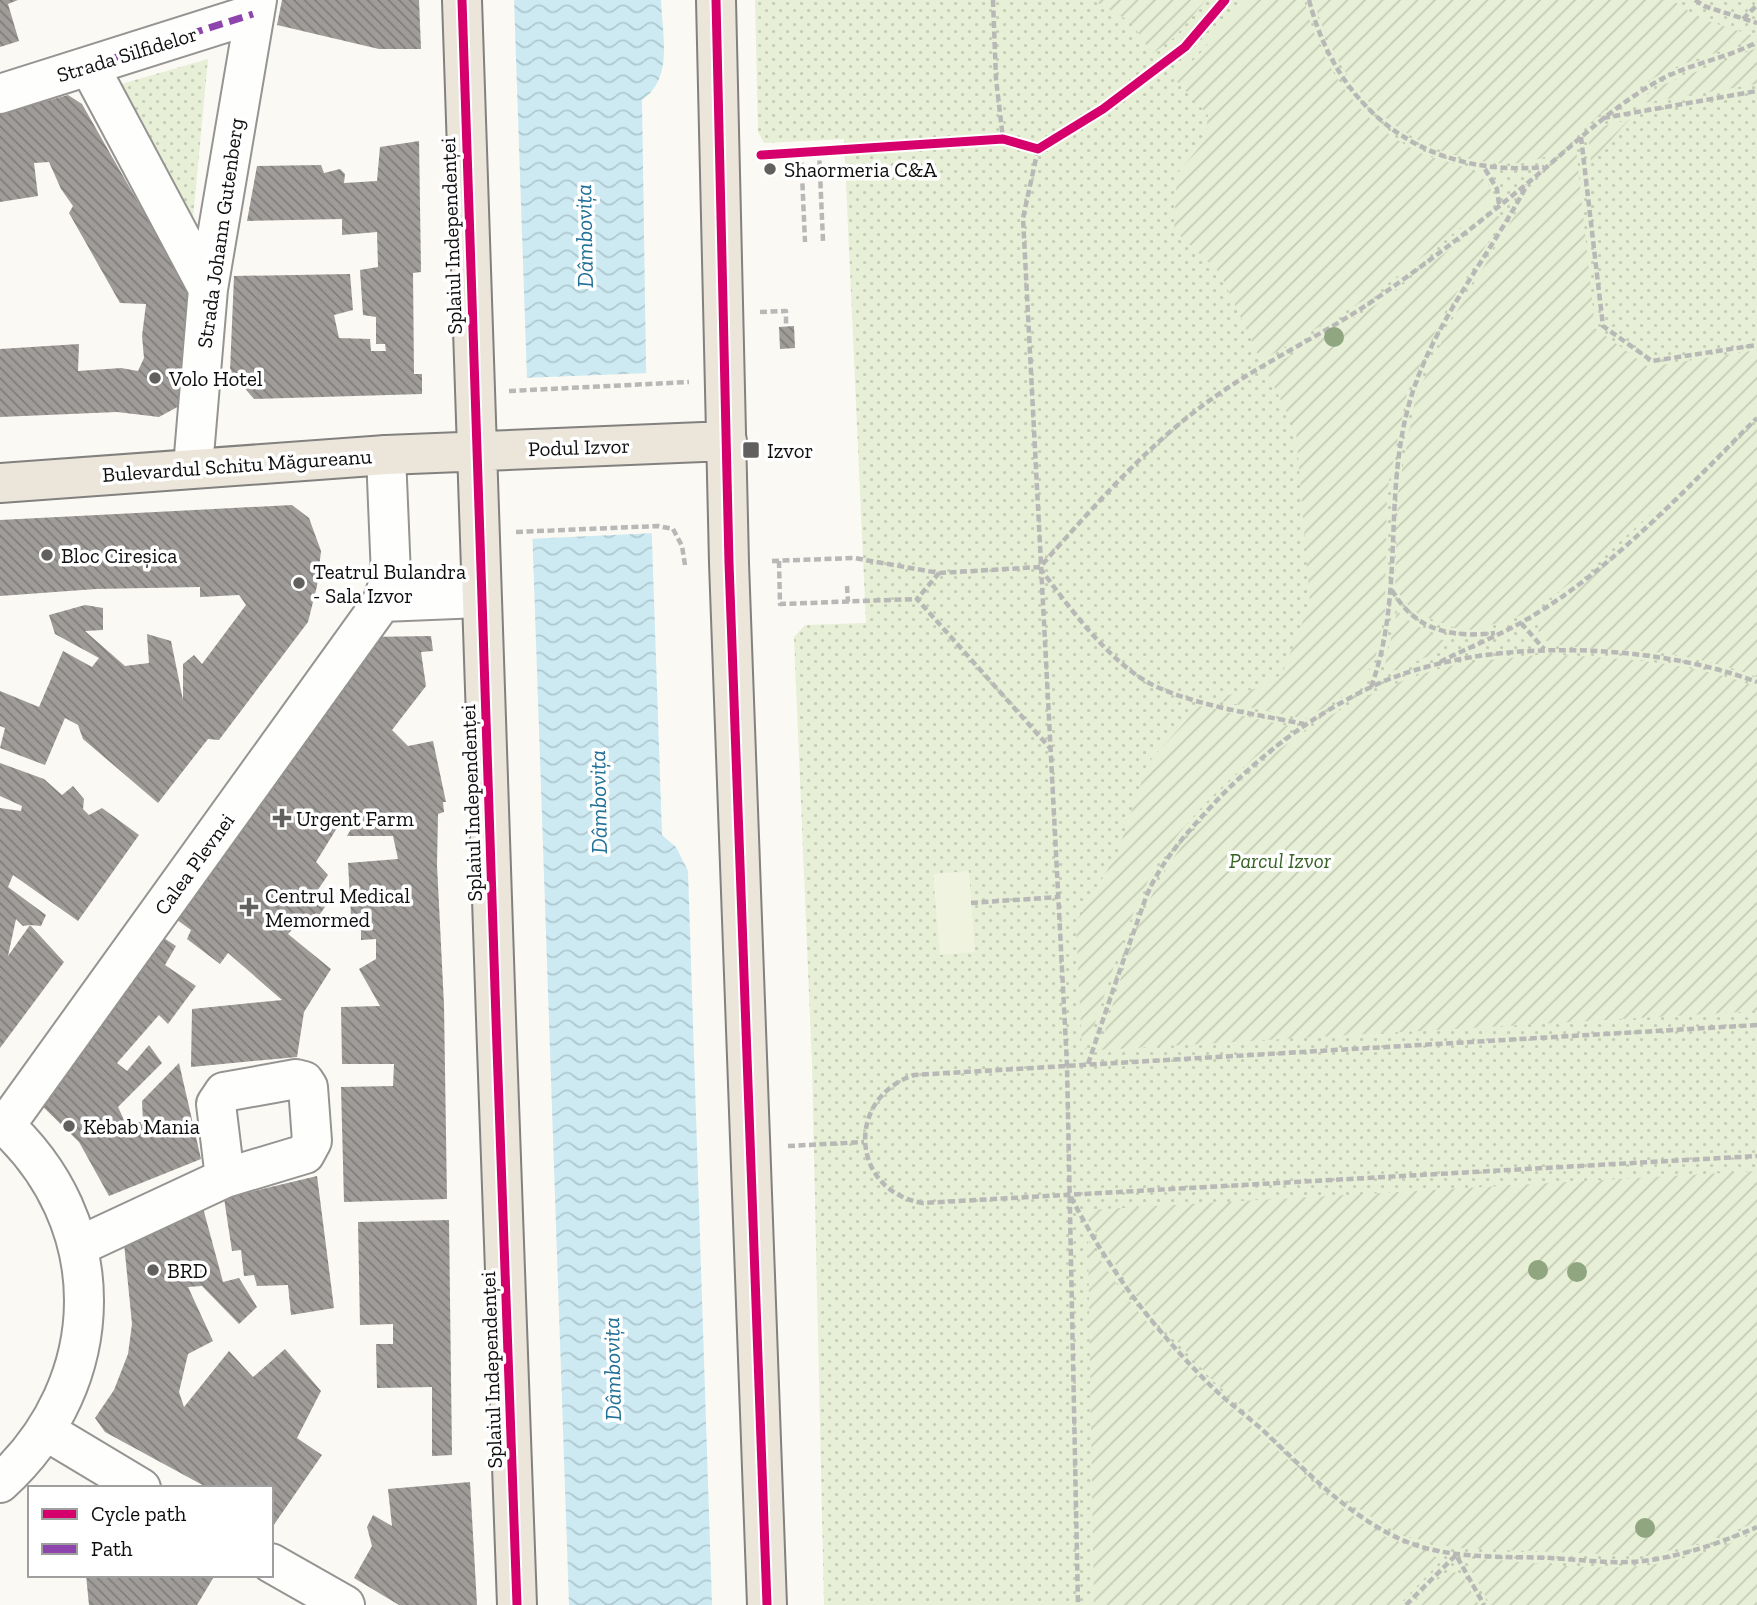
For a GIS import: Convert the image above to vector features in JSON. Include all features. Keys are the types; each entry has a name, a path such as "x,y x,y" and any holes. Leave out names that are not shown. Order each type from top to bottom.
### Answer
{"main road":[{"name":"Splaiul Independenței","path":"462,0 489,450 480,598 517,1605"},
{"path":"716,0 749,1148 767,1605"},
{"name":"Podul Izvor","path":"489,450 727,441"},
{"name":"Bulevardul Schitu Măgureanu","path":"0,483 193,467 489,450"}],"street":[{"name":"Strada Silfidelor","path":"0,94 89,66 255,7"},
{"name":"Strada Johann Gutenberg","path":"193,467 208,289 255,7"},
{"path":"89,66 208,289"},
{"name":"Calea Plevnei","path":"3,1124 382,602 391,576 386,455"},
{"path":"382,602 480,598"},
{"path":"0,1483 46,1431 76,1366 83,1333 84,1302 79,1246 64,1204 47,1173 28,1147 3,1124"},
{"path":"79,1246 225,1178"},
{"path":"46,1431 138,1486"},
{"path":"273,1564 345,1605"}],"path":[{"path":"993,0 996,79 1003,139"},
{"path":"1309,0 1326,50 1341,76 1370,111 1404,139 1440,156 1485,168 1516,170 1545,167"},
{"path":"1695,0 1742,20 1757,23"},
{"path":"1742,20 1757,5"},
{"path":"772,561 854,558 939,573 1040,568 1125,473 1172,430 1222,392 1375,299 1529,181 1602,118 1659,81 1700,62 1757,42"},
{"path":"1602,118 1757,91"},
{"path":"1581,136 1603,326 1652,361 1757,345"},
{"path":"1038,149 1023,218 1067,1065 1077,1605"},
{"path":"819,150 823,241"},
{"path":"801,152 805,242"},
{"path":"1485,168 1497,189 1499,204"},
{"path":"1371,687 1387,636 1393,492 1412,394 1447,317 1529,181"},
{"path":"755,313 786,311 786,326"},
{"path":"501,391 652,384"},
{"path":"1088,1064 1152,884 1184,835 1262,755 1305,724 1371,687 1436,664 1521,623 1593,572 1674,500 1757,418"},
{"path":"508,532 658,526 673,529 682,546 685,565"},
{"path":"779,561 780,604 917,599 939,573"},
{"path":"1040,568 1079,619 1112,654 1153,686 1222,708 1305,724"},
{"path":"847,586 848,602"},
{"path":"1391,587 1399,603 1415,618 1452,635 1500,632"},
{"path":"917,599 1050,748"},
{"path":"1521,623 1544,650"},
{"path":"1436,664 1544,650 1662,658 1732,673 1757,682"},
{"path":"971,903 1058,897"},
{"path":"1757,1026 925,1073 904,1078 886,1090 873,1107 864,1142 877,1178 893,1192 912,1202 933,1203 1757,1156"},
{"path":"749,1148 864,1142"},
{"path":"1071,1196 1092,1238 1128,1294 1155,1328 1210,1385 1266,1433 1327,1492 1374,1526 1402,1540 1456,1555 1648,1561 1707,1546 1757,1527"},
{"path":"1406,1605 1456,1555"},
{"path":"1456,1555 1485,1605"}],"green space":[{"name":"Parcul Izvor","path":"755,0 1757,0 1757,1605 824,1605 812,1065 794,637 805,625 866,623 844,139 764,143 758,132"},
{"path":"1093,0 1206,0 1175,37 1152,54 1131,22"},
{"path":"1245,0 1304,0 1320,47 1345,90 1361,109 1399,141 1421,153 1478,175 1488,183 1491,194 1485,209 1373,295 1261,361 1220,273 1174,230 1177,174 1205,140 1208,115 1172,76 1196,58"},
{"path":"1314,0 1672,0 1699,18 1757,37 1654,78 1614,104 1566,145 1550,155 1521,163 1490,163 1458,156 1431,146 1385,117 1365,98 1334,53"},
{"path":"1757,48 1757,84 1631,105 1662,85"},
{"path":"208,59 193,219 118,85"},
{"path":"1629,120 1591,162 1588,136 1599,127"},
{"path":"1576,148 1595,328 1648,367 1757,350 1757,411 1671,496 1590,568 1545,602 1517,617 1474,630 1455,628 1418,614 1403,600 1395,586 1398,492 1416,396 1452,320 1528,193 1553,166"},
{"path":"1495,215 1503,218 1443,315 1407,393 1387,492 1385,612 1375,660 1358,687 1305,719 1212,699 1258,688 1282,674 1310,603 1296,431 1266,370 1379,303"},
{"path":"1757,424 1757,677 1723,665 1675,655 1567,646 1542,638 1538,629 1542,617 1677,504"},
{"path":"1397,611 1412,623 1448,643 1434,654 1390,672 1385,665"},
{"path":"1545,654 1626,659 1679,666 1757,687 1757,1011 1099,1050 1132,944 1157,885 1180,849 1208,814 1240,782 1276,752 1314,726 1395,684 1448,667"},
{"path":"1199,706 1294,727 1253,759 1212,797 1159,861 1130,922 1086,1049 1082,1050 1076,922 1117,854 1148,763"},
{"path":"969,871 975,952 940,955 933,874"},
{"path":"1757,1171 1757,1522 1706,1542 1647,1556 1456,1548 1404,1536 1377,1521 1330,1489 1268,1428 1213,1381 1132,1291 1085,1215 1088,1210"},
{"path":"1088,1240 1125,1295 1167,1344 1212,1390 1313,1483 1340,1507 1370,1528 1438,1558 1438,1564 1399,1605 1094,1605"},
{"path":"1757,1532 1757,1605 1490,1605 1471,1569 1472,1562 1478,1559 1586,1567 1650,1565 1705,1552"},
{"path":"1451,1572 1460,1573 1479,1605 1412,1605 1433,1582"}],"water":[{"name":"Dâmbovița","path":"514,0 661,0 664,41 662,68 659,80 642,100 646,365 662,835 676,847 688,871 712,1605 569,1605"}],"pier":[{"path":"650,373 655,533 528,539 522,378"}],"building":[{"path":"0,0 18,0 8,4 19,41 0,47"},
{"path":"282,0 419,0 421,49 379,49 277,25"},
{"path":"68,95 82,104 200,311 181,405 159,417 117,412 0,417 0,349 79,344 78,371 121,368 138,371 144,358 142,336 146,304 120,303 69,213 73,206 61,189 49,162 34,163 38,196 0,202 0,114"},
{"path":"419,141 421,272 413,273 414,374 422,374 422,394 254,399 230,371 234,276 350,274 353,310 334,315 339,338 370,339 371,351 386,351 385,344 376,344 376,317 363,315 360,270 378,267 377,232 342,235 342,219 247,221 257,166 321,165 324,173 340,169 345,174 344,183 377,181 380,147"},
{"path":"794,326 795,348 780,349 779,327"},
{"path":"292,505 309,518 321,551 317,586 308,622 219,740 208,739 158,803 83,739 78,725 65,718 45,765 0,748 5,728 0,726 0,691 39,707 63,651 92,667 99,658 55,634 49,615 85,605 103,608 103,630 85,631 125,666 149,663 147,634 171,641 183,700 183,664 194,655 202,664 246,605 239,595 200,597 200,587 96,589 0,596 0,520"},
{"path":"431,636 433,651 421,652 426,686 392,730 408,746 433,741 446,802 443,802 444,812 438,814 437,865 444,1005 447,1199 344,1202 341,1087 393,1086 394,1064 342,1064 341,1007 380,1006 359,969 376,959 376,939 361,940 361,913 351,915 348,863 398,859 393,836 347,836 355,822 345,815 316,862 328,875 317,891 330,900 310,928 300,921 288,934 331,969 304,1012 297,1057 191,1067 192,1009 282,1000 228,953 220,964 187,939 191,930 169,914 368,637"},
{"path":"0,763 44,779 62,795 73,786 84,799 83,809 89,815 102,808 139,835 78,921 13,875 8,887 46,915 41,926 30,925 64,962 0,1048 0,808 21,811 22,806 0,796","holes":["16,919 23,926 30,925 8,956"]},
{"path":"153,931 176,946 165,965 196,986 168,1024 159,1015 117,1063 127,1071 149,1045 162,1063 118,1107 125,1122 143,1122 142,1101 179,1063 201,1159 109,1196 79,1142 35,1099"},
{"path":"317,1176 334,1308 291,1315 288,1285 257,1286 254,1275 244,1276 241,1250 232,1251 224,1198"},
{"path":"203,1208 223,1282 239,1278 257,1307 239,1324 202,1286 188,1287 213,1341 188,1354 179,1392 184,1407 229,1351 253,1377 285,1349 321,1391 297,1438 322,1455 273,1526 273,1486 204,1486 105,1432 95,1418 114,1390 128,1354 132,1324 123,1233"},
{"path":"449,1220 452,1455 432,1456 432,1387 377,1388 376,1344 393,1344 393,1324 360,1325 358,1222"},
{"path":"470,1482 477,1605 399,1605 354,1578 372,1546 367,1527 373,1515 392,1526 388,1489"},
{"path":"86,1577 214,1577 197,1605 89,1605"}],"marked path":[{"path":"89,66 253,14"}],"cycle path":[{"path":"462,0 517,1605"},
{"path":"716,0 729,563 767,1605"},
{"path":"761,155 1003,139 1038,149 1103,109 1185,47 1225,0"}],"place":[{"name":"Shaormeria C&A","path":"770,169"},
{"name":"Volo Hotel","path":"155,378"},
{"name":"Izvor","path":"751,450"},
{"name":"Bloc Cireșica","path":"47,555"},
{"name":"Teatrul Bulandra - Sala Izvor","path":"299,583"},
{"name":"Urgent Farm","path":"282,818"},
{"name":"Centrul Medical Memormed","path":"249,907"},
{"name":"Kebab Mania","path":"69,1126"},
{"name":"BRD","path":"153,1270"}]}
